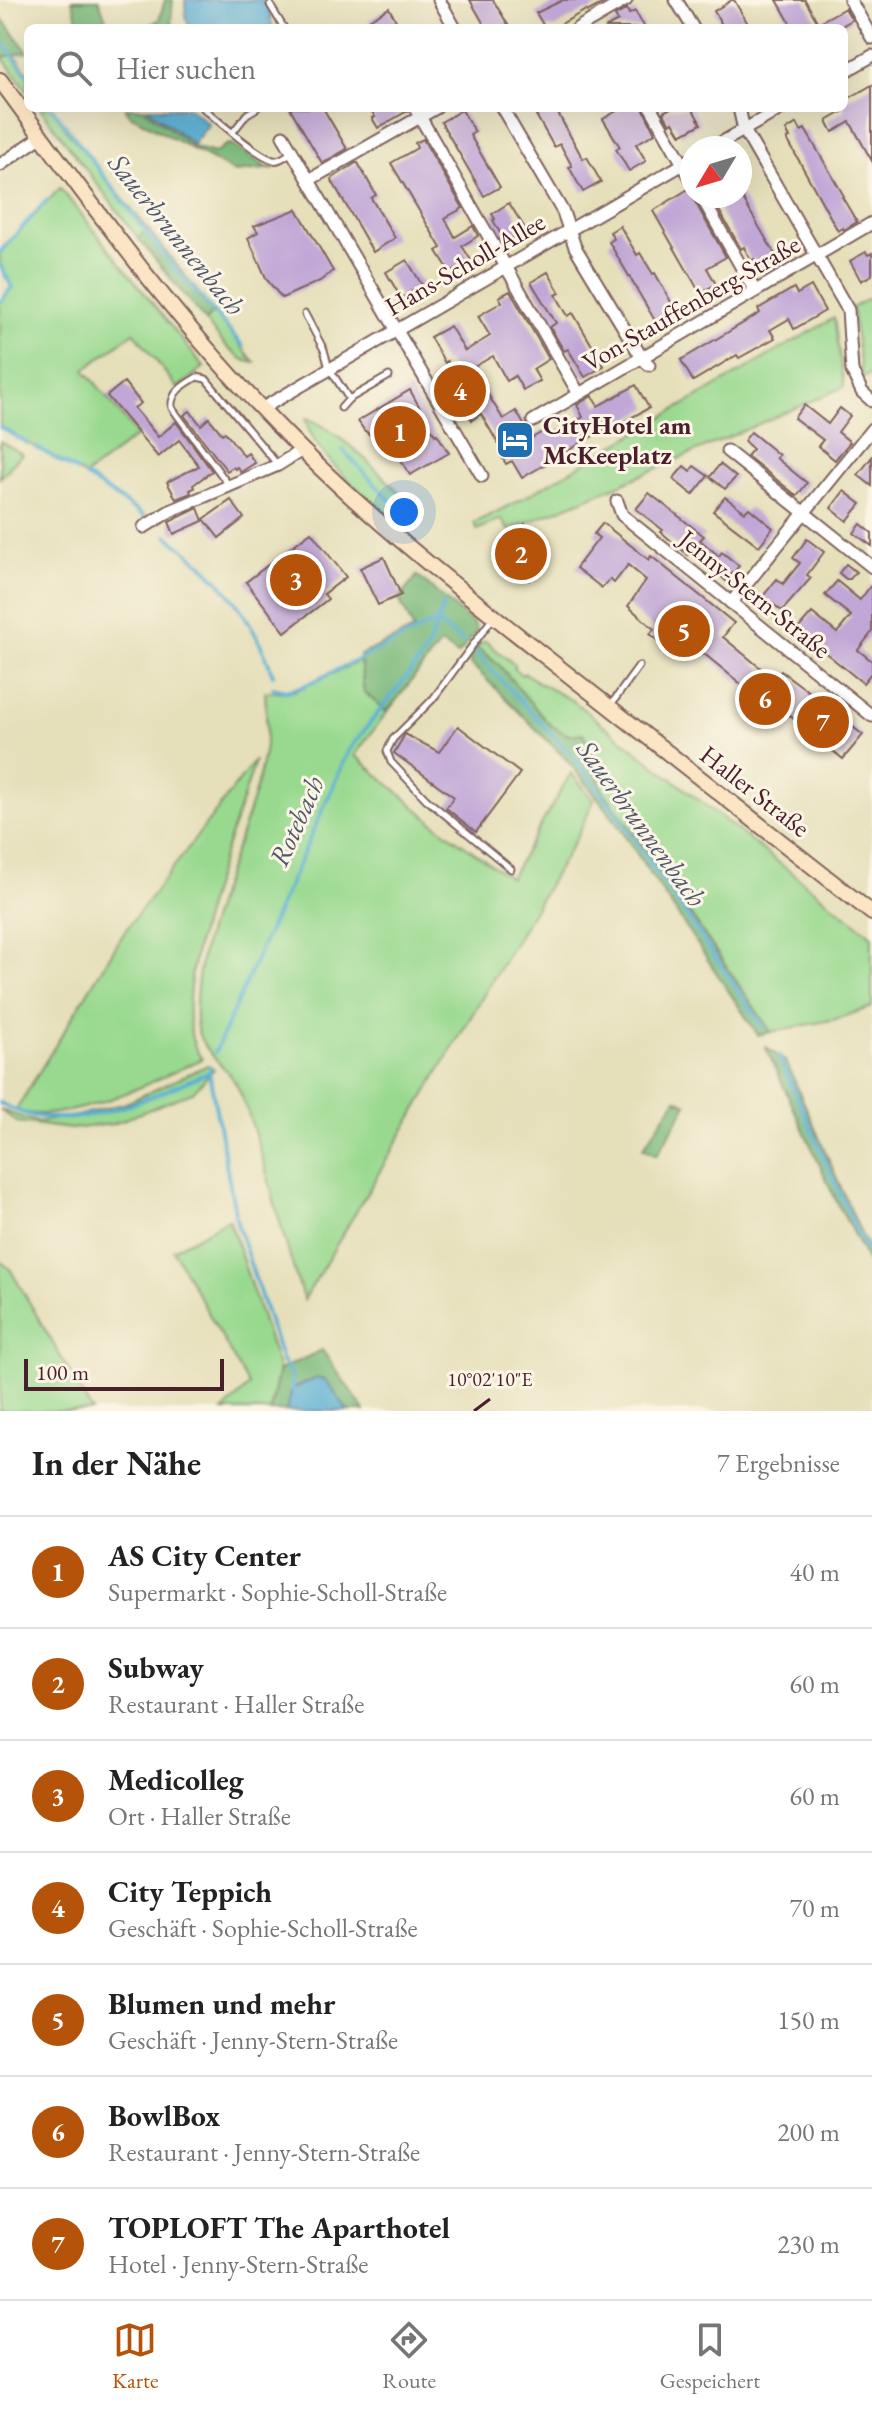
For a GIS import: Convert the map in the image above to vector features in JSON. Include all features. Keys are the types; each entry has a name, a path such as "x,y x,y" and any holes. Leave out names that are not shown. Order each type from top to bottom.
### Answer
{"main road":[{"name":"Haller Straße","path":"0,80 157,288 261,409 302,450 392,533 494,616 872,913"}],"street":[{"path":"439,0 453,24"},
{"path":"585,24 626,0"},
{"path":"676,0 691,24"},
{"path":"850,0 872,38"},
{"path":"598,16 603,24"},
{"path":"848,70 872,56"},
{"path":"309,180 418,112 579,394"},
{"path":"504,112 563,212 575,247 646,362"},
{"path":"654,112 680,150"},
{"path":"740,112 744,130 848,310 852,371 862,392 872,401"},
{"path":"733,136 775,112"},
{"path":"0,165 42,136"},
{"path":"283,136 482,476"},
{"name":"Hans-Scholl-Allee","path":"261,409 680,167"},
{"path":"708,208 755,291"},
{"name":"Von-Stauffenberg-Straße","path":"533,421 579,394 646,362 755,291 872,223"},
{"path":"731,603 872,429"},
{"path":"144,527 170,511 278,465 302,450"},
{"path":"727,451 872,567"},
{"name":"Jenny-Stern-Straße","path":"617,501 622,515 872,716"}],"lane":[{"path":"270,5 282,24"},
{"path":"208,112 274,160 278,161 293,152"},
{"path":"233,132 250,112"},
{"path":"305,314 324,350 329,368 349,399"},
{"path":"341,408 349,399 389,376"},
{"path":"229,485 172,408 175,393 197,377 206,379 278,465"},
{"path":"494,616 433,699 397,734 387,751 391,762 426,799 511,869"},
{"path":"609,706 639,666"}],"green space":[{"path":"72,0 99,0 108,24 79,24"},
{"path":"165,0 173,0 172,24 152,24 159,20"},
{"path":"0,16 24,47 24,53 2,57"},
{"path":"15,55 24,67 24,87 2,57"},
{"path":"43,112 55,112 148,229 138,238"},
{"path":"128,112 148,112 193,147 215,153 231,144 266,167 275,168 234,172"},
{"path":"60,188 204,367 177,388 134,332 85,370 137,435 85,476 0,427 0,302 12,287 0,265 0,252"},
{"path":"148,229 214,312 205,321 138,238"},
{"path":"872,296 872,374 862,378 852,308"},
{"path":"214,312 255,363 233,353 205,321"},
{"path":"834,318 844,387 509,530 501,519 477,530 474,523 518,501"},
{"path":"306,418 351,447 422,515 408,531 364,495 332,463 310,432"},
{"path":"0,441 22,454 0,478"},
{"path":"417,576 474,624 477,631 458,655 441,643 387,712 364,692 360,655 414,630 399,599"},
{"path":"485,641 515,665 513,668 522,675 525,673 573,701 872,936 872,1007 836,1019 771,1032 685,906 678,880 664,875 602,789 597,775 599,763 574,735 564,733 544,719 498,665 476,647"},
{"path":"476,647 499,665 549,724 568,735 583,733 599,764 597,775 602,789 664,875 678,880 685,907 771,1032 758,1035 607,809 567,760 469,662"},
{"path":"360,661 364,692 387,712 355,755 435,824 510,878 571,773 594,800 578,835 304,1300 240,1092 202,1042 198,1032 197,985 212,916 258,781 266,739 265,692 295,691"},
{"path":"255,760 205,913 195,957 189,998 191,1033 202,1059 136,1089 84,1107 60,1113 36,1114 16,1110 125,931"},
{"path":"765,1046 786,1062 872,1253 872,1270 835,1198"},
{"path":"208,1065 214,1069 193,1092 113,1124 71,1129 17,1122 0,1110 36,1122 76,1116 126,1103"},
{"path":"676,1099 687,1104 657,1155 643,1148"},
{"path":"229,1219 279,1370 270,1411 223,1411 249,1386 173,1250"},
{"path":"0,1261 10,1269 92,1411 0,1411"},
{"path":"322,1350 365,1411 348,1411 326,1381 317,1378 293,1389 286,1411 270,1411 279,1370"}],"water":[{"path":"185,0 266,0 272,24 188,24"},
{"path":"152,112 194,112 209,124 193,144"},
{"path":"317,1378 326,1381 348,1411 286,1411 292,1389"}],"building":[{"path":"470,0 493,0 508,24 484,24"},
{"path":"563,0 609,0 561,24 543,24 536,13"},
{"path":"734,0 748,24 722,24 714,11"},
{"path":"777,0 805,0 818,23 845,8 852,20 845,24 791,24"},
{"path":"389,8 398,24 372,24 369,20"},
{"path":"627,9 629,14 635,11 643,24 612,24 618,21 615,16"},
{"path":"872,85 872,161 850,122 833,132 827,121 848,112 848,99"},
{"path":"292,112 325,112 347,149 322,163"},
{"path":"372,112 405,112 378,128 372,118 375,117"},
{"path":"463,112 475,132 470,135 500,187 484,196 441,122"},
{"path":"534,112 557,112 583,159 587,157 601,182 583,192 560,144 554,147"},
{"path":"615,112 645,112 655,133 636,144 646,161 629,171 616,149 620,147 603,119"},
{"path":"663,112 694,112 701,124 681,135 673,122 670,124"},
{"path":"797,123 801,131 805,129 857,222 844,230 838,231 787,139 790,138 786,130"},
{"path":"423,139 463,208 445,218 455,237 473,226 478,236 462,246 471,260 451,273 437,251 441,248 391,163 417,148 415,143"},
{"path":"356,163 376,195 371,198 395,238 373,252 331,179"},
{"path":"680,194 680,208 698,208 726,257 707,268 716,284 700,293 653,211"},
{"path":"509,203 526,230 505,242 492,214"},
{"path":"718,208 748,208 782,266 763,276 754,259 751,261 744,247 741,249"},
{"path":"297,209 333,271 320,281 282,298 267,280 248,238 258,232 254,226"},
{"path":"620,226 637,255 640,253 655,273 677,313 657,324 609,242 614,239 610,232"},
{"path":"866,252 868,255 872,253 872,275 861,281 850,261"},
{"path":"407,260 422,285 401,298 386,272"},
{"path":"548,272 568,316 573,313 604,366 585,377 550,327 556,323 531,282"},
{"path":"811,286 825,311 794,329 789,319 770,330 775,338 739,358 737,355 693,381 681,360 760,313 758,309 794,288 797,294"},
{"path":"510,291 549,359 533,369 540,381 523,390 515,376 507,381 493,356 472,368 503,419 516,411 532,438 548,429 551,435 583,417 577,405 592,396 598,406 636,385 649,408 610,429 608,427 522,478 512,461 506,464 500,454 503,452 481,414 472,420 452,388 460,383 430,337 450,326 465,351 490,336 478,316 502,302 499,297"},
{"path":"124,382 141,403 134,408 158,437 176,422 212,471 193,485 191,493 176,499 167,482 199,466 179,440 158,457 107,396"},
{"path":"410,390 435,435 449,453 410,475 400,459 364,430 358,421"},
{"path":"804,405 828,424 840,408 850,416 838,432 850,442 835,460 818,446 823,440 794,418"},
{"path":"190,411 201,425 209,418 244,456 248,453 255,463 241,472 237,467 227,471 184,415"},
{"path":"751,432 807,483 797,496 747,456 753,449 744,441"},
{"path":"872,457 872,486 858,475"},
{"path":"720,464 736,477 725,489 710,477"},
{"path":"684,466 690,471 694,466 708,476 693,495 673,479"},
{"path":"844,491 861,504 847,521 831,508"},
{"path":"649,493 704,536 700,540 719,556 722,552 739,566 726,581 692,550 688,555 636,509"},
{"path":"725,497 745,512 749,508 773,528 759,546 713,511"},
{"path":"231,500 244,518 219,538 204,519"},
{"path":"198,508 203,521 174,534 169,522"},
{"path":"603,523 649,560 651,556 734,623 723,637 774,679 781,671 850,722 863,735 843,759 773,702 769,707 697,648 691,656 662,636 659,641 650,634 654,629 628,606 646,580 628,565 614,583 610,579 602,588 576,568 599,538 594,534"},
{"path":"525,524 536,533 531,539 540,546 537,550 546,558 529,580 499,557"},
{"path":"861,524 872,533 872,546 854,533"},
{"path":"311,532 346,577 324,594 328,599 285,632 246,582"},
{"path":"807,539 824,552 807,575 811,578 782,611 763,596 777,579 783,584 800,563 793,558"},
{"path":"384,557 401,595 378,605 360,568"},
{"path":"846,564 856,572 850,579 839,573"},
{"path":"837,581 860,600 872,584 872,632 858,650 872,661 872,672 863,683 797,630 812,613 837,633 851,616 825,595"},
{"path":"458,726 520,773 476,832 446,808 454,797 394,753 405,734 439,752"}],"waterway":[{"name":"Sauerbrunnenbach","path":"0,38 24,71"},
{"name":"Sauerbrunnenbach","path":"55,112 168,260 243,346"},
{"path":"0,252 47,200"},
{"path":"0,265 12,287 0,302"},
{"path":"0,427 27,443"},
{"path":"37,448 77,471"},
{"name":"Sauerbrunnenbach","path":"343,450 404,515"},
{"path":"85,476 144,516"},
{"path":"167,536 202,565 231,596 255,632 273,675"},
{"name":"Rotebach","path":"215,1052 349,750 426,652 444,604"},
{"name":"Sauerbrunnenbach","path":"436,622 463,642"},
{"path":"273,688 286,691 304,686 436,622"},
{"name":"Sauerbrunnenbach","path":"476,653 577,761 763,1027"},
{"name":"Sauerbrunnenbach","path":"779,1056 872,1260"},
{"name":"Rotebach","path":"211,1067 209,1072 237,1223 282,1361 292,1375 292,1389 296,1393"},
{"path":"0,1103 26,1114 52,1118 79,1117 132,1104 209,1072"}],"place":[{"name":"City Teppich","path":"460,391"},
{"name":"AS City Center","path":"400,432"},
{"name":"CityHotel am McKeeplatz","path":"515,440"},
{"name":"Subway","path":"521,554"},
{"name":"Medicolleg","path":"296,580"},
{"name":"Blumen und mehr","path":"684,631"},
{"name":"BowlBox","path":"765,699"},
{"name":"TOPLOFT The Aparthotel","path":"823,722"}]}
